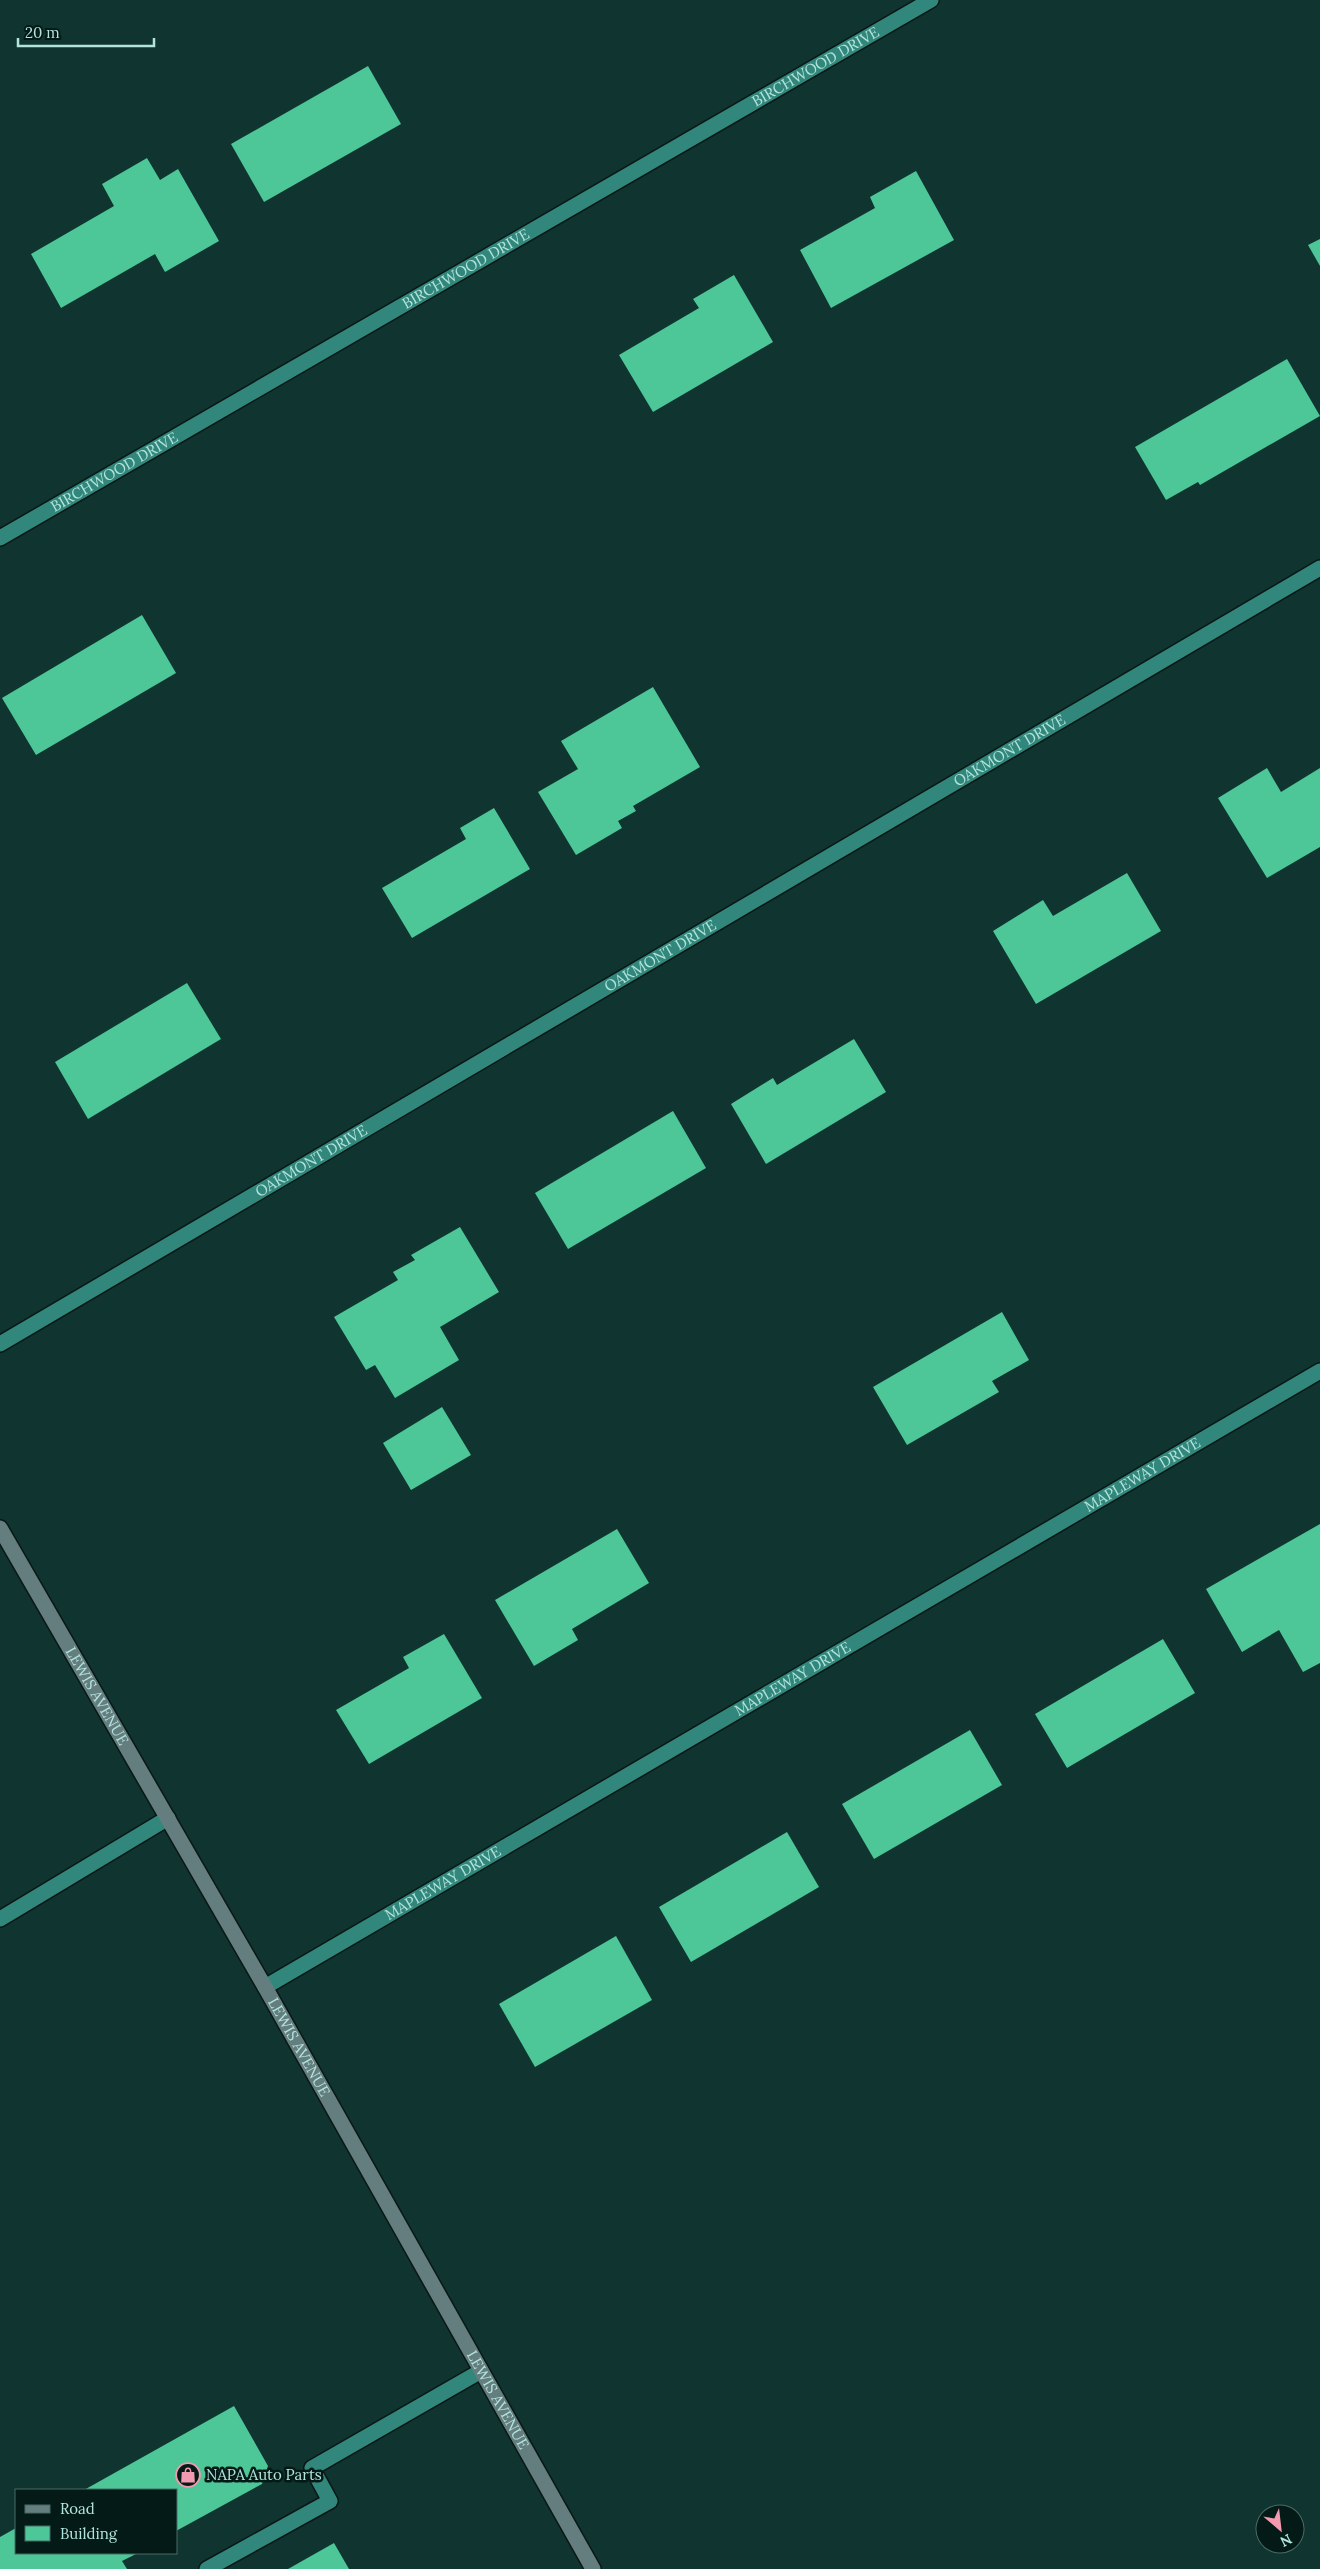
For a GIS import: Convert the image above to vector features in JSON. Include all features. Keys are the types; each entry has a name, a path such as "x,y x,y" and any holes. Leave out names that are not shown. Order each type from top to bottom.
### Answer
{"main road":[{"name":"LEWIS AVENUE","path":"0,1528 265,1987 593,2569"}],"street":[{"name":"BIRCHWOOD DRIVE","path":"0,538 931,0"},
{"name":"OAKMONT DRIVE","path":"0,1344 1320,568"},
{"name":"MAPLEWAY DRIVE","path":"265,1987 1320,1371"},
{"path":"0,1919 168,1818"},
{"path":"206,2569 330,2500 312,2468 481,2370"}],"building":[{"path":"368,66 401,124 264,202 231,144"},
{"path":"147,158 160,180 178,169 219,241 165,272 155,254 61,308 31,254 114,206 102,184"},
{"path":"916,171 954,240 831,308 800,250 875,208 870,197"},
{"path":"1320,239 1320,266 1308,245"},
{"path":"734,275 773,342 653,412 619,355 699,308 693,299"},
{"path":"1287,359 1320,416 1200,485 1198,482 1166,500 1135,447"},
{"path":"142,615 176,673 36,755 2,698"},
{"path":"653,687 700,767 633,806 636,811 618,821 622,828 576,855 538,792 578,769 561,741"},
{"path":"1267,768 1281,792 1320,768 1320,847 1267,878 1218,798"},
{"path":"494,808 530,869 412,938 382,888 466,839 460,828"},
{"path":"1127,873 1161,931 1036,1004 993,931 1043,900 1053,916"},
{"path":"187,983 221,1039 88,1119 55,1062"},
{"path":"854,1039 886,1092 766,1164 731,1104 773,1078 777,1085"},
{"path":"673,1111 706,1168 568,1249 535,1193"},
{"path":"460,1227 499,1292 440,1327 459,1360 395,1398 375,1365 366,1370 334,1317 398,1280 393,1272 415,1260 411,1255"},
{"path":"1002,1312 1029,1360 992,1381 999,1392 907,1445 873,1387"},
{"path":"442,1407 471,1455 411,1490 383,1443"},
{"path":"1320,1524 1320,1663 1303,1672 1279,1630 1242,1652 1206,1589"},
{"path":"617,1529 649,1583 572,1629 578,1640 534,1666 495,1600"},
{"path":"444,1634 482,1698 369,1764 336,1710 409,1668 403,1657"},
{"path":"1163,1639 1195,1693 1067,1768 1035,1714"},
{"path":"970,1730 1002,1785 874,1859 842,1804"},
{"path":"787,1832 819,1887 691,1962 659,1907"},
{"path":"616,1936 652,2000 535,2067 499,2004"},
{"name":"NAPA Auto Parts","path":"234,2406 268,2466 262,2484 178,2530 178,2489 86,2489"},
{"path":"15,2529 15,2554 136,2554 122,2561 127,2569 0,2569 0,2537"},
{"path":"334,2543 349,2569 288,2569"}],"place":[{"name":"NAPA Auto Parts","path":"188,2475"}]}
